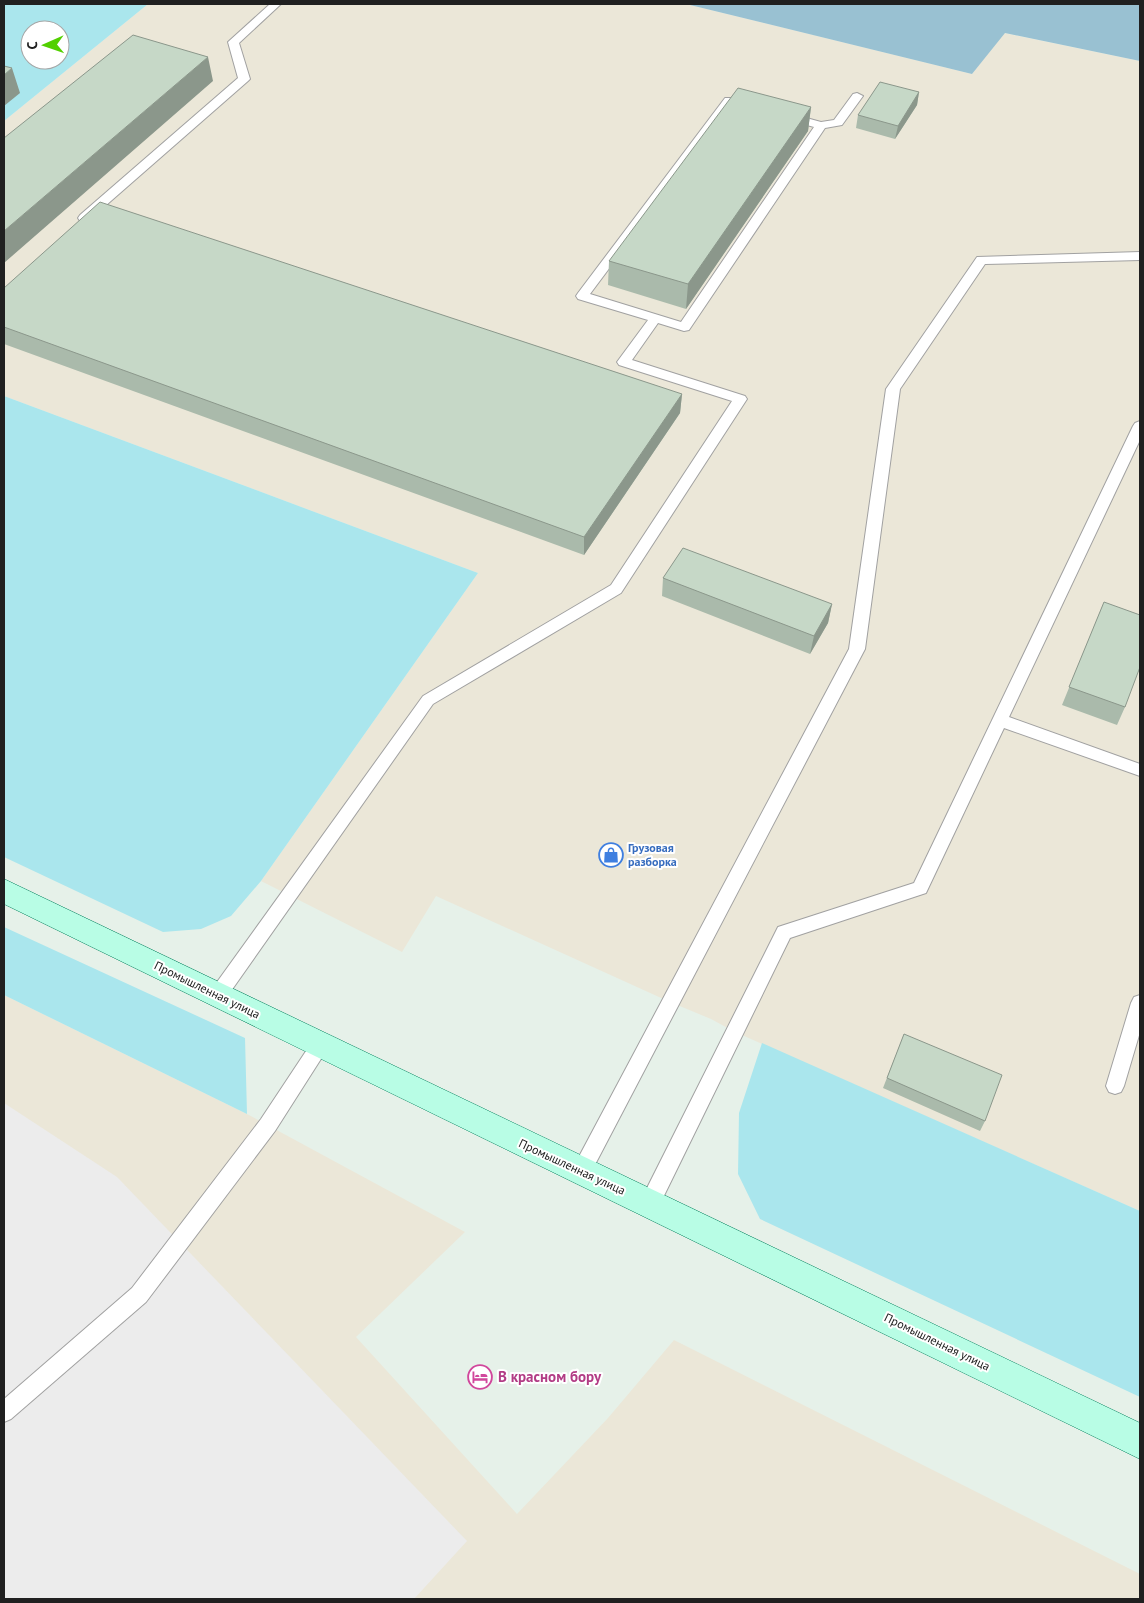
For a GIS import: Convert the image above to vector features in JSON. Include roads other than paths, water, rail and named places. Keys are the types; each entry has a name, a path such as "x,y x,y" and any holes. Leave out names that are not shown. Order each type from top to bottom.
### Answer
{"street":[{"name":"Промышленная улица","path":"4,891 1140,1441"}],"lane":[{"path":"71,229 244,79 232,42 276,4"},
{"path":"821,125 684,328 582,296 729,100 821,125 838,123 857,96"},
{"path":"581,1172 857,649 893,389 982,260 1140,256"},
{"path":"218,996 428,700 616,589 740,398 624,362 655,319"},
{"path":"650,1203 784,932 920,888 1140,426"},
{"path":"1000,720 1140,770"},
{"path":"1115,1086 1140,1003"},
{"path":"4,1412 139,1295 268,1125 320,1045"}],"place":[{"name":"Грузовая разборка","path":"611,855"},
{"name":"В красном бору","path":"480,1377"}]}
